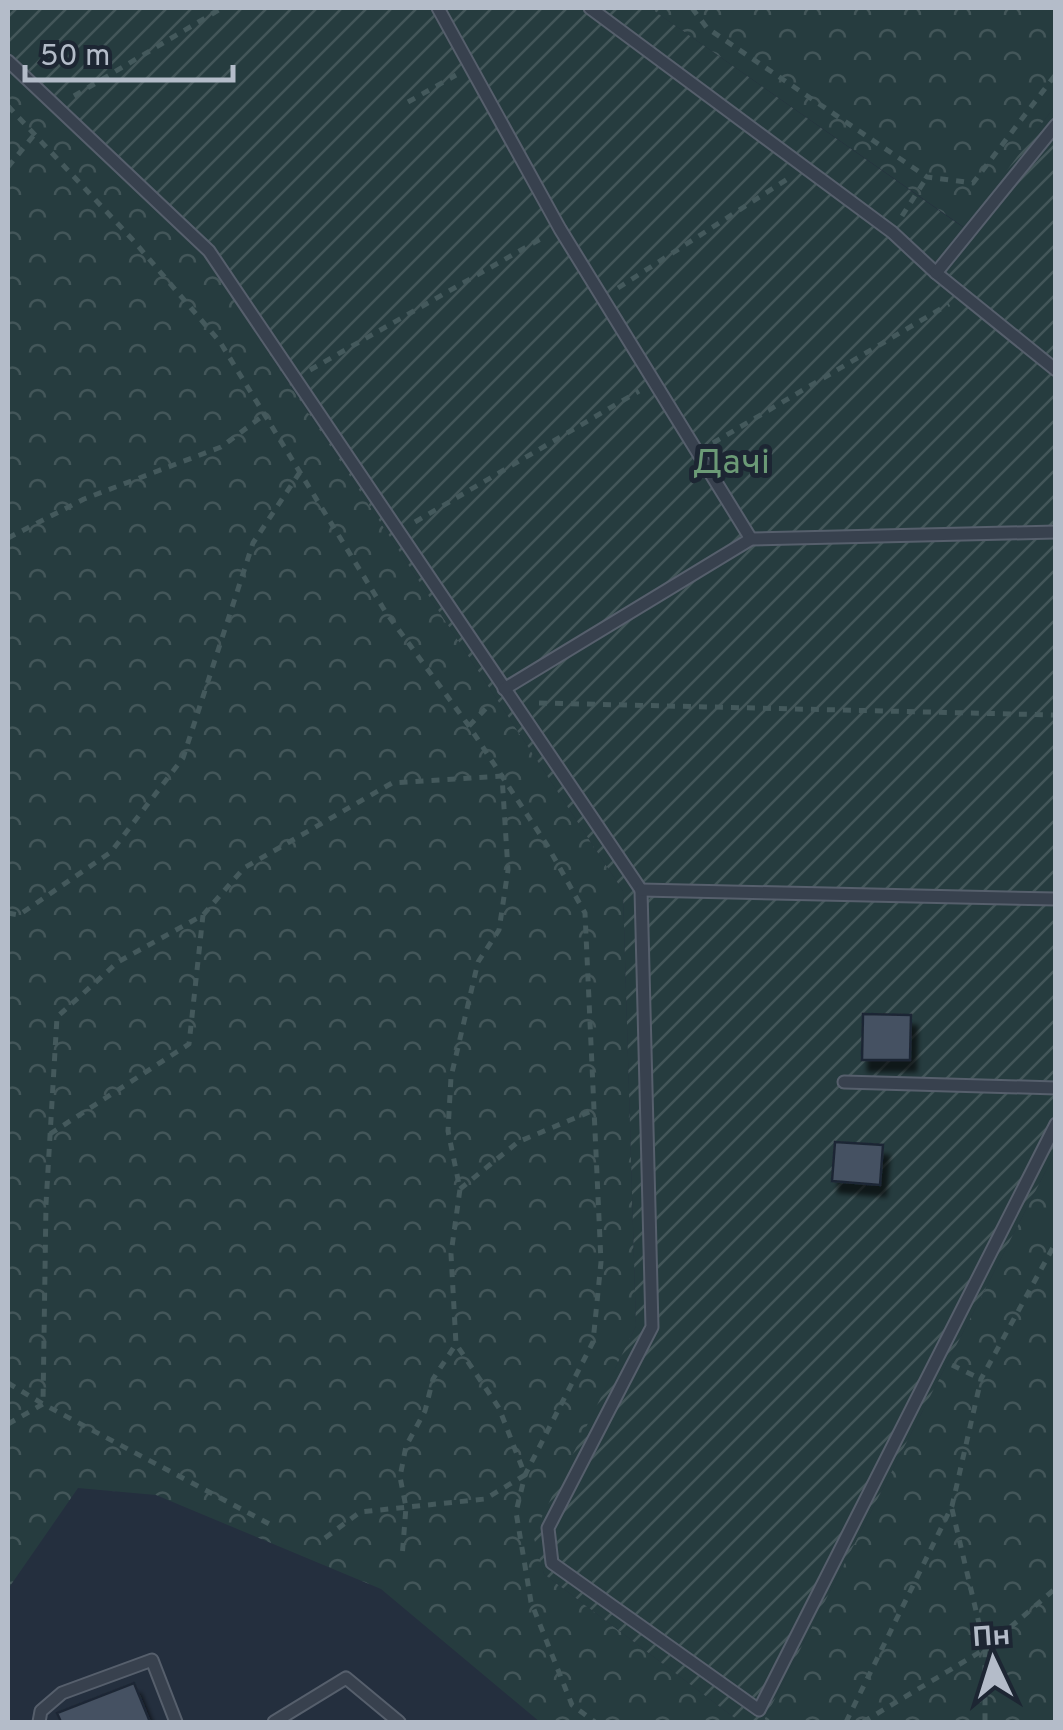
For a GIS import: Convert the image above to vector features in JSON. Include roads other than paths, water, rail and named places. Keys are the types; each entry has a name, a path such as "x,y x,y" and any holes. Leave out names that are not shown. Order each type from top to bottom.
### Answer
{"lane":[{"path":"438,8 560,228 751,539"},
{"path":"590,8 892,232 936,274 1056,370"},
{"path":"8,61 209,251 396,533 504,689 516,700 641,890 652,1326 548,1528 552,1563 759,1710 1056,1124"},
{"path":"936,274 1056,125"},
{"path":"504,689 751,539 1056,532"},
{"path":"641,890 1056,899"},
{"path":"844,1082 1056,1088"},
{"path":"39,1722 41,1711 62,1693 152,1660 176,1722"},
{"path":"274,1722 346,1678 399,1722"}],"park label":[{"name":"Дачі","path":"731,461"}]}
